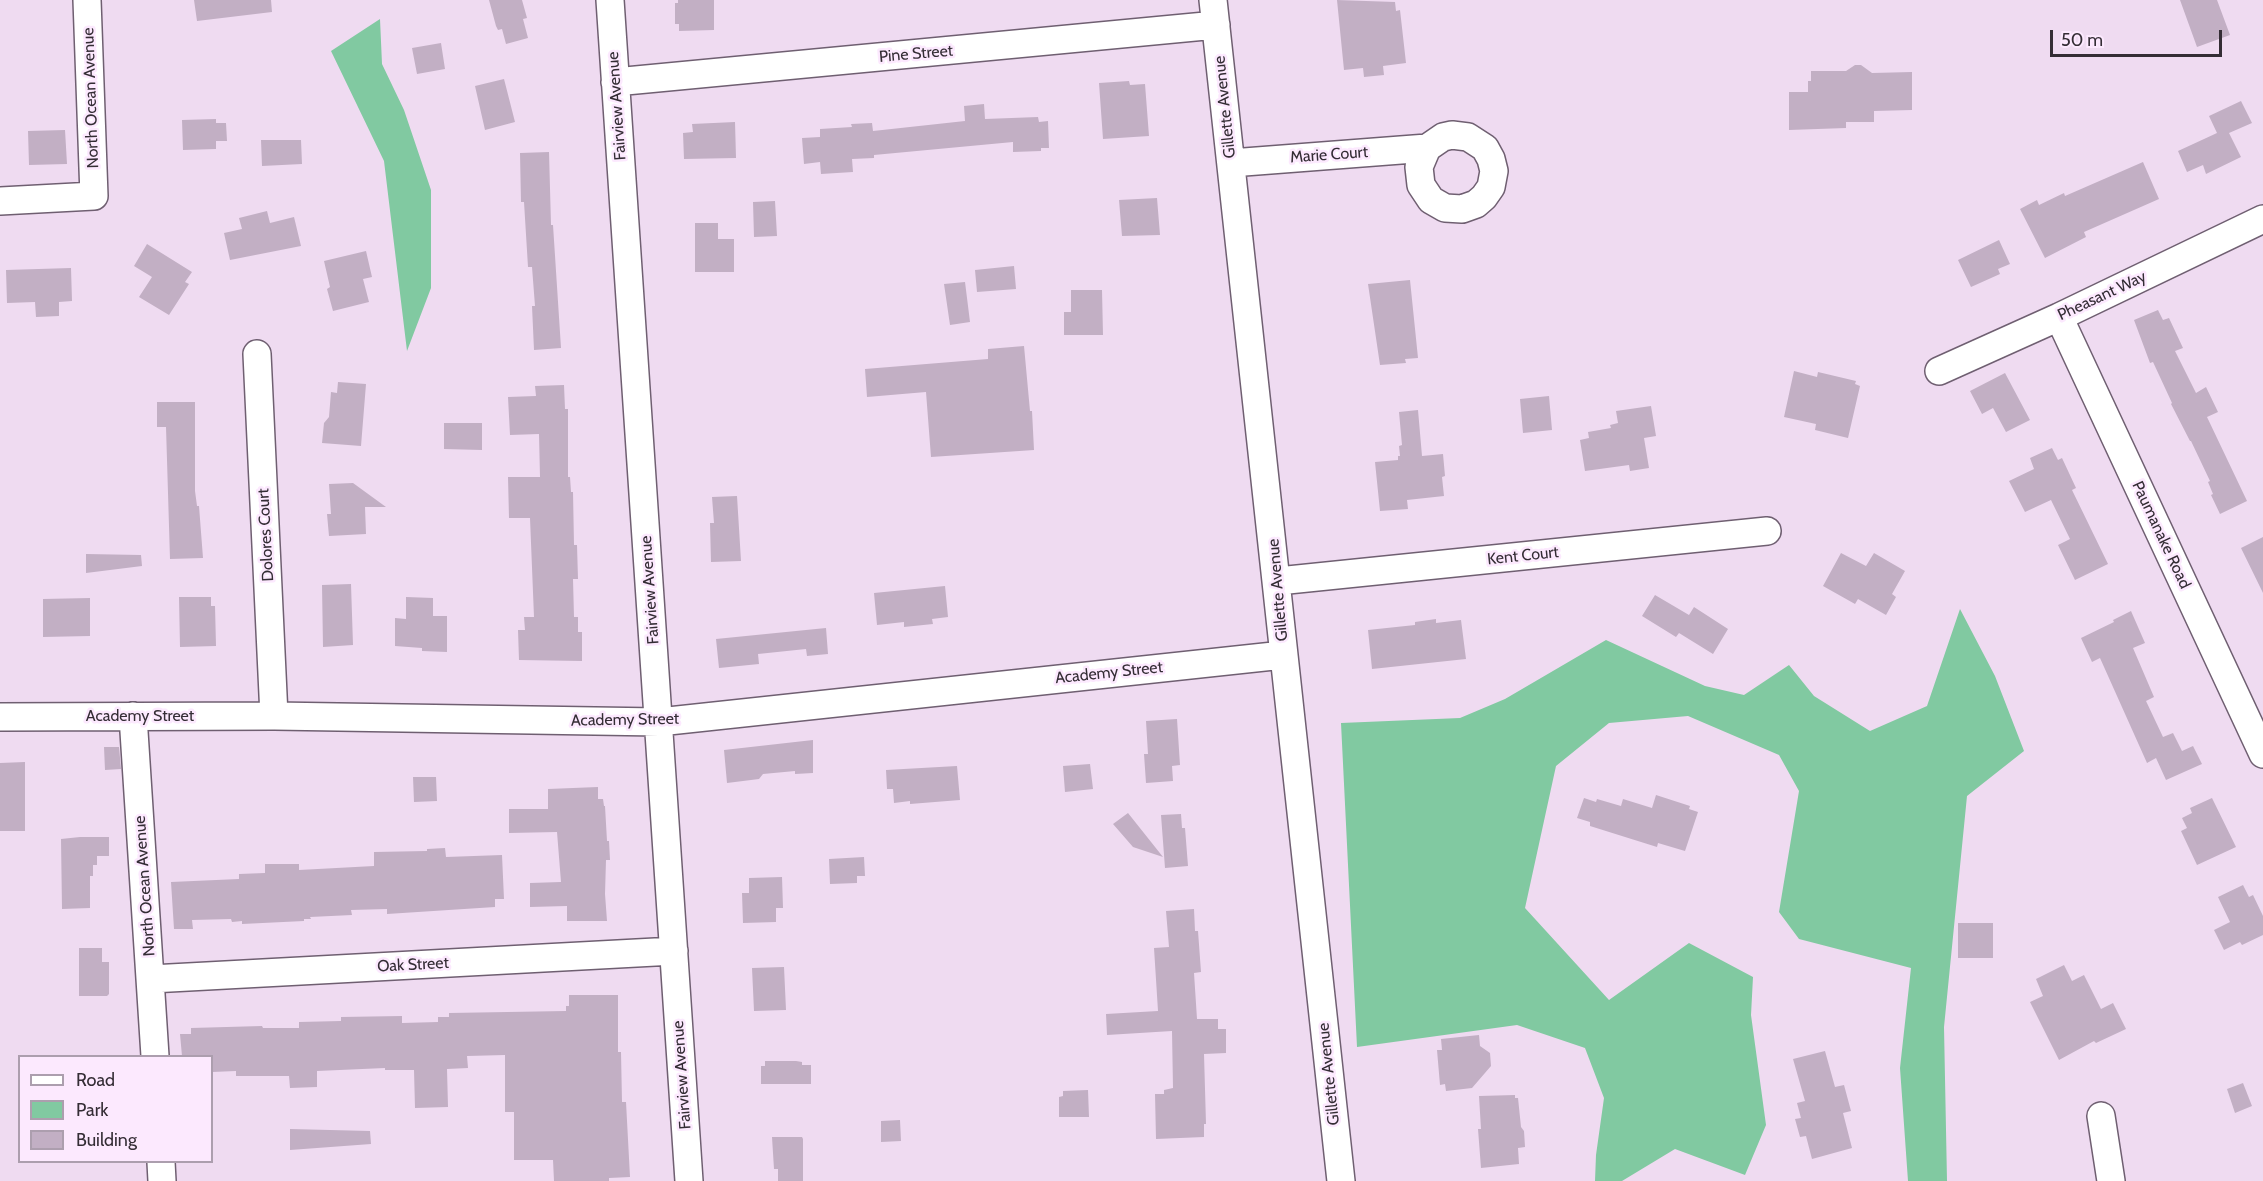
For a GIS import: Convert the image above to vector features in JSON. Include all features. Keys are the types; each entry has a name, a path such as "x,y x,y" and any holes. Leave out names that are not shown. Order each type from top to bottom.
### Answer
{"street":[{"name":"North Ocean Avenue","path":"0,201 94,196 87,0"},
{"name":"Fairview Avenue","path":"610,0 689,1181"},
{"name":"Pine Street","path":"615,82 1215,12"},
{"name":"Gillette Avenue","path":"1215,12 1341,1181"},
{"name":"Marie Court","path":"1231,162 1427,148"},
{"name":"Pheasant Way","path":"1939,371 2263,219"},
{"name":"Paumanake Road","path":"2059,316 2263,754"},
{"name":"Dolores Court","path":"257,354 274,716"},
{"name":"Kent Court","path":"1278,581 1767,531"},
{"name":"Academy Street","path":"0,717 274,716 659,722 1283,655"},
{"name":"North Ocean Avenue","path":"133,716 155,1055"},
{"name":"Oak Street","path":"151,980 674,951"},
{"path":"2102,1116 2111,1181"},
{"path":"161,1163 162,1181"}],"green space":[{"path":"380,19 382,64 404,110 431,190 431,288 407,351 384,161 331,51"},
{"path":"1960,609 1995,676 2024,751 1967,796 1944,1027 1947,1181 1908,1181 1900,1068 1911,968 1799,939 1779,912 1799,791 1779,755 1688,716 1609,723 1556,766 1525,908 1609,1000 1689,943 1753,977 1751,1015 1766,1125 1745,1175 1675,1149 1622,1181 1595,1181 1596,1155 1604,1098 1585,1048 1517,1025 1357,1047 1341,723 1460,718 1505,699 1606,640 1705,686 1744,695 1789,665 1814,696 1870,731 1927,706"}],"building":[{"path":"194,0 271,0 272,12 197,21"},
{"path":"489,0 522,0 527,18 523,19 528,38 506,44 502,29 498,30 496,26"},
{"path":"678,0 714,0 714,30 679,31 679,24 675,24 675,3 678,3"},
{"path":"1337,0 1395,2 1396,11 1400,10 1406,63 1383,66 1384,75 1364,77 1363,68 1344,70"},
{"path":"2180,0 2217,0 2230,35 2197,47"},
{"path":"441,43 445,69 417,74 412,48"},
{"path":"1855,65 1861,65 1872,73 1912,72 1912,110 1874,111 1874,122 1846,122 1846,128 1789,130 1789,92 1808,92 1811,71 1846,71"},
{"path":"504,79 515,122 485,130 475,86"},
{"path":"1129,81 1130,85 1145,84 1149,136 1103,139 1099,83"},
{"path":"2241,101 2252,123 2229,133 2241,157 2206,174 2203,165 2187,172 2178,151 2217,133 2209,116"},
{"path":"984,104 985,119 1038,117 1039,122 1048,121 1049,148 1041,148 1041,151 1013,152 1013,142 874,155 874,158 852,159 853,172 821,174 820,162 804,164 802,138 820,137 820,129 872,123 873,131 965,121 964,106"},
{"path":"216,119 216,123 226,123 227,141 216,141 216,149 183,150 182,120"},
{"path":"735,122 736,158 684,159 683,133 693,132 692,124"},
{"path":"65,130 67,164 29,165 28,131"},
{"path":"261,140 301,140 302,164 262,166"},
{"path":"549,152 551,225 553,225 561,348 534,350 532,306 535,306 532,267 528,267 524,202 521,202 520,153"},
{"path":"2143,162 2159,199 2084,232 2086,237 2045,258 2020,209 2037,200 2039,205 2064,193 2065,196"},
{"path":"1157,198 1160,235 1122,236 1119,200"},
{"path":"775,201 777,236 754,237 753,202"},
{"path":"267,211 270,223 294,217 301,246 230,260 224,233 242,229 239,218"},
{"path":"695,223 718,223 718,239 734,239 734,272 695,272"},
{"path":"1999,240 2010,264 1998,269 2000,274 1971,287 1958,260"},
{"path":"147,244 192,272 185,282 189,284 169,315 139,297 152,277 134,266"},
{"path":"366,251 372,277 363,279 369,302 333,311 327,289 330,287 324,261"},
{"path":"1014,266 1016,289 977,292 975,270"},
{"path":"71,268 72,301 59,302 59,316 36,317 35,302 7,303 6,270"},
{"path":"1410,280 1418,358 1405,359 1406,363 1380,365 1368,284"},
{"path":"965,282 970,322 950,325 944,284"},
{"path":"1071,290 1102,290 1103,335 1064,335 1064,312 1071,312"},
{"path":"2158,310 2163,320 2169,318 2183,348 2175,351 2196,393 2206,387 2218,412 2207,417 2247,501 2220,514 2211,495 2213,494 2208,482 2210,481 2171,404 2153,362 2150,363 2134,320"},
{"path":"1024,346 1034,450 931,457 926,392 867,397 865,369 988,359 988,349"},
{"path":"1794,371 1817,377 1818,372 1856,381 1855,384 1860,386 1848,438 1815,430 1816,424 1784,417"},
{"path":"2005,373 2030,420 2006,432 1993,408 1982,414 1970,391"},
{"path":"338,382 366,384 361,446 322,443 324,423 329,417 331,392 337,393"},
{"path":"564,385 565,409 568,409 568,477 570,477 571,492 573,492 574,545 577,545 578,579 573,579 574,617 578,617 578,632 582,632 582,661 519,660 518,630 525,630 524,617 534,617 530,518 509,518 508,477 540,477 539,434 510,435 508,397 536,396 535,386"},
{"path":"1549,396 1552,430 1523,433 1520,399"},
{"path":"157,402 195,402 195,491 197,506 199,506 203,558 170,559 166,427 157,427"},
{"path":"1651,406 1656,436 1644,438 1649,468 1630,471 1629,465 1585,471 1580,440 1589,438 1588,432 1611,428 1610,425 1618,423 1616,411"},
{"path":"1418,410 1422,456 1443,454 1444,496 1407,500 1408,509 1380,511 1375,462 1398,460 1399,446 1402,445 1399,412"},
{"path":"444,423 482,423 482,450 444,449"},
{"path":"2052,448 2058,460 2062,458 2076,488 2072,490 2108,564 2075,580 2058,545 2070,539 2051,500 2025,512 2009,481 2034,469 2030,458"},
{"path":"353,483 386,507 365,507 366,534 329,536 327,514 331,514 329,484"},
{"path":"737,496 741,561 711,562 710,523 714,523 712,497"},
{"path":"2263,537 2263,593 2241,548"},
{"path":"1841,553 1866,566 1874,553 1905,571 1892,594 1896,597 1886,615 1858,599 1855,604 1823,586"},
{"path":"86,554 141,555 142,566 86,573"},
{"path":"351,584 353,645 323,647 322,585"},
{"path":"945,586 948,617 932,619 933,624 904,627 904,622 877,625 874,593"},
{"path":"1655,595 1689,615 1694,607 1728,629 1713,654 1679,633 1676,637 1642,616"},
{"path":"179,597 211,597 211,606 215,606 216,646 180,647"},
{"path":"406,597 433,598 433,616 447,616 447,652 422,651 422,648 395,646 395,618 406,619"},
{"path":"90,598 90,636 43,637 43,599"},
{"path":"2131,611 2145,643 2133,648 2154,697 2146,701 2163,737 2173,733 2182,751 2193,746 2202,764 2166,780 2156,758 2147,763 2100,658 2092,662 2081,638"},
{"path":"1436,619 1436,623 1461,620 1466,659 1372,669 1368,630 1415,625 1415,622"},
{"path":"826,628 828,654 807,656 806,649 758,654 759,664 719,668 716,639"},
{"path":"1177,719 1180,765 1172,766 1173,781 1146,783 1144,754 1148,754 1146,721"},
{"path":"813,740 813,773 795,774 795,771 763,774 759,779 727,783 724,750"},
{"path":"104,747 119,747 121,769 105,770"},
{"path":"25,762 25,831 0,831 0,763"},
{"path":"1090,764 1093,789 1065,792 1063,766"},
{"path":"957,766 960,800 894,803 893,789 887,789 886,770"},
{"path":"413,777 436,777 437,801 414,802"},
{"path":"598,787 598,799 603,799 605,806 607,841 609,841 610,860 606,860 605,894 607,921 567,921 567,906 530,907 530,883 561,882 557,832 509,833 509,809 548,809 548,789"},
{"path":"1656,795 1690,806 1689,809 1698,812 1685,851 1658,843 1657,847 1590,826 1590,822 1577,818 1584,798 1621,806 1623,799 1652,808"},
{"path":"2212,798 2236,847 2197,865 2181,831 2187,828 2182,818 2192,813 2190,808"},
{"path":"1128,813 1163,857 1133,847 1113,824"},
{"path":"1181,814 1182,828 1185,828 1188,866 1165,868 1161,815"},
{"path":"109,837 109,856 97,856 97,865 93,865 93,876 90,876 90,908 62,909 61,839"},
{"path":"445,848 446,857 502,855 504,899 495,899 495,907 387,914 387,909 351,910 352,915 310,917 311,919 304,919 304,921 242,924 242,921 232,922 231,919 192,920 193,929 174,929 171,882 239,879 239,874 265,873 265,864 299,864 299,870 374,866 374,852 427,851 427,849"},
{"path":"864,857 865,876 857,876 857,883 830,884 829,859"},
{"path":"782,877 783,908 776,908 776,922 743,923 742,893 749,893 749,878"},
{"path":"2243,885 2249,897 2253,895 2263,916 2263,935 2224,950 2214,930 2230,922 2218,897"},
{"path":"1194,909 1201,972 1194,973 1197,1019 1218,1019 1218,1029 1226,1029 1226,1053 1204,1054 1206,1124 1204,1124 1204,1137 1156,1139 1155,1094 1164,1094 1164,1090 1173,1088 1172,1031 1107,1035 1106,1014 1158,1011 1154,948 1169,947 1166,911"},
{"path":"1958,923 1993,923 1993,958 1958,958"},
{"path":"79,948 102,948 102,962 109,962 109,994 107,996 79,996"},
{"path":"2064,965 2072,981 2084,975 2101,1009 2113,1003 2126,1029 2096,1043 2094,1041 2059,1060 2030,1002 2043,996 2036,979"},
{"path":"784,967 786,1010 754,1011 752,968"},
{"path":"569,995 618,995 618,1052 621,1052 622,1102 626,1102 630,1177 609,1178 609,1181 554,1181 553,1160 514,1160 514,1112 505,1112 505,1055 467,1056 468,1068 447,1069 448,1107 415,1108 414,1070 385,1070 385,1068 317,1071 317,1087 290,1088 289,1076 236,1076 236,1071 213,1072 213,1055 182,1055 180,1034 191,1034 191,1028 262,1026 263,1028 299,1028 299,1022 341,1021 341,1017 402,1016 402,1023 438,1022 438,1017 449,1017 449,1013 566,1011 566,1006 569,1006"},
{"path":"1479,1035 1480,1046 1490,1053 1491,1066 1472,1088 1446,1091 1445,1084 1440,1085 1437,1050 1442,1050 1441,1039"},
{"path":"1825,1051 1835,1087 1844,1085 1851,1111 1843,1113 1852,1148 1812,1159 1806,1136 1800,1137 1795,1119 1801,1118 1797,1103 1805,1101 1793,1059"},
{"path":"765,1061 796,1061 802,1062 802,1065 811,1065 811,1084 761,1084 761,1066 765,1066"},
{"path":"2243,1083 2252,1106 2235,1113 2227,1089"},
{"path":"1088,1090 1089,1117 1059,1117 1059,1097 1063,1096 1063,1091"},
{"path":"1515,1095 1515,1098 1518,1098 1525,1147 1518,1148 1519,1164 1481,1168 1478,1129 1481,1129 1479,1096"},
{"path":"900,1120 901,1141 881,1142 881,1121"},
{"path":"290,1129 370,1131 371,1144 290,1150"},
{"path":"772,1137 802,1137 803,1181 778,1181 778,1169 774,1169"}]}
